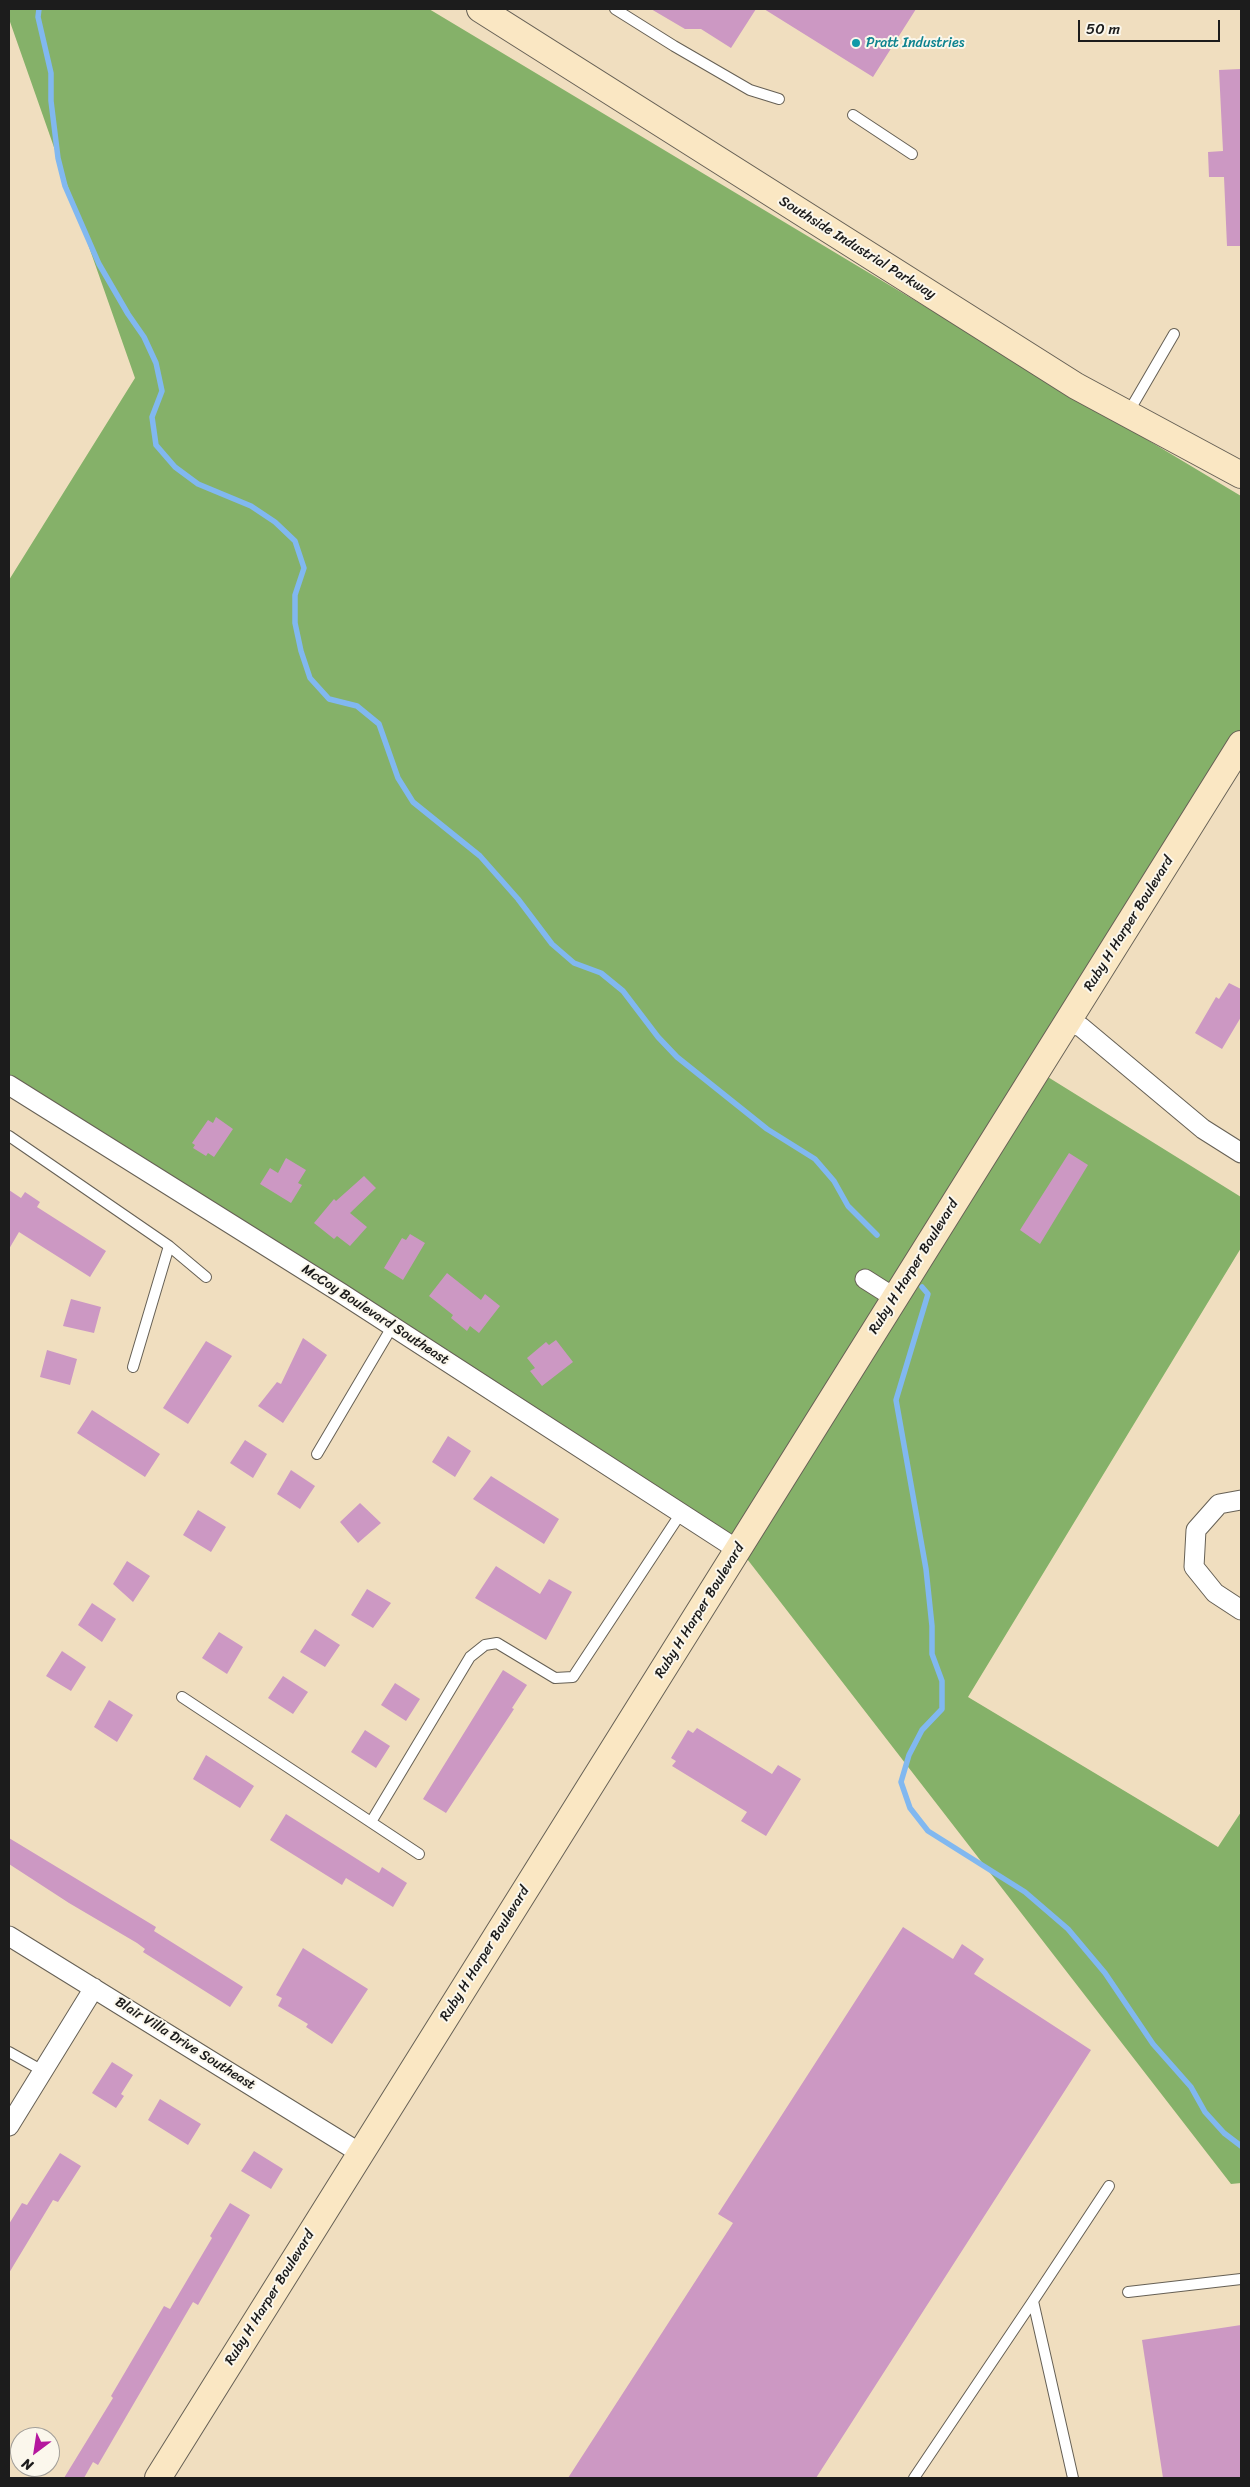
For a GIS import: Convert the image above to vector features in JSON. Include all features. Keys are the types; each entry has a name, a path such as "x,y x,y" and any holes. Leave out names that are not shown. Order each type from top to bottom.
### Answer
{"street":[{"name":"Southside Industrial Parkway","path":"480,9 1076,386 1241,475"},
{"name":"Ruby H Harper Boulevard","path":"158,2478 1241,744"},
{"path":"1068,1023 1081,1028 1203,1129 1241,1153"},
{"name":"McCoy Boulevard Southeast","path":"9,1085 392,1326 738,1550"},
{"path":"865,1279 895,1298"},
{"path":"1241,1500 1219,1504 1196,1530 1194,1567 1215,1593 1241,1610"},
{"name":"Blair Villa Drive Southeast","path":"9,1936 360,2154"},
{"path":"9,2126 94,1988"}],"lane":[{"path":"615,9 750,90 779,99"},
{"path":"853,115 912,154"},
{"path":"1128,414 1174,334"},
{"path":"9,1136 169,1246 206,1277"},
{"path":"132,1367 169,1246"},
{"path":"317,1454 392,1326"},
{"path":"371,1822 470,1657 486,1645 497,1643 555,1678 573,1677 681,1513"},
{"path":"182,1696 419,1854"},
{"path":"9,2052 43,2071"},
{"path":"914,2478 1109,2186"},
{"path":"1128,2292 1241,2279"},
{"path":"1033,2301 1073,2478"}],"green space":[{"path":"9,9 429,9 1241,496 1241,763 1035,1069 1241,1197 1241,1248 968,1697 1218,1847 1241,1812 1241,2183 1231,2184 744,1555 9,1079 9,580 135,378 9,19"}],"building":[{"path":"651,9 756,9 731,48 701,29 685,29"},
{"name":"Pratt Industries","path":"764,9 916,9 873,77"},
{"path":"1241,69 1241,246 1227,246 1224,177 1209,177 1208,152 1223,151 1219,70"},
{"path":"1229,983 1241,989 1241,1017 1222,1049 1195,1033 1216,997 1219,999"},
{"path":"216,1117 233,1129 214,1157 208,1153 206,1156 193,1148 195,1145 192,1143 208,1120 213,1123"},
{"path":"1069,1153 1088,1165 1040,1244 1020,1230"},
{"path":"286,1158 306,1170 298,1183 302,1185 291,1203 260,1184 270,1168 278,1173"},
{"path":"364,1176 376,1188 350,1213 367,1227 350,1246 337,1236 334,1239 314,1223 334,1199 336,1201"},
{"path":"9,1190 21,1198 25,1192 40,1202 37,1207 106,1251 90,1277 19,1232 9,1249"},
{"path":"410,1234 425,1243 403,1280 384,1268 402,1238 406,1240"},
{"path":"447,1273 481,1300 485,1294 500,1306 479,1333 470,1326 467,1331 451,1318 453,1315 429,1296"},
{"path":"71,1299 101,1307 94,1333 63,1326"},
{"path":"303,1338 327,1355 283,1423 258,1406 277,1382 281,1384"},
{"path":"556,1340 573,1362 542,1386 530,1371 535,1368 527,1358 546,1342 549,1345"},
{"path":"206,1341 232,1356 188,1424 163,1408"},
{"path":"47,1350 77,1359 70,1385 40,1377"},
{"path":"92,1410 160,1454 145,1477 77,1433"},
{"path":"448,1436 471,1451 455,1477 432,1462"},
{"path":"245,1440 267,1454 253,1478 230,1463"},
{"path":"291,1470 315,1486 300,1509 277,1494"},
{"path":"491,1476 559,1519 544,1544 473,1499"},
{"path":"360,1503 381,1523 358,1543 340,1522"},
{"path":"198,1510 226,1527 211,1552 183,1535"},
{"path":"127,1561 150,1576 133,1602 113,1584"},
{"path":"496,1566 540,1594 549,1579 572,1592 546,1640 475,1598"},
{"path":"367,1589 391,1603 373,1628 351,1615"},
{"path":"92,1603 116,1619 102,1642 78,1625"},
{"path":"315,1629 340,1645 325,1667 300,1652"},
{"path":"219,1632 243,1647 227,1674 202,1658"},
{"path":"62,1651 86,1667 71,1691 46,1676"},
{"path":"503,1670 527,1685 512,1708 514,1709 446,1813 423,1799"},
{"path":"283,1676 308,1692 293,1714 268,1698"},
{"path":"395,1683 420,1699 406,1721 381,1705"},
{"path":"109,1700 133,1715 117,1742 94,1727"},
{"path":"697,1728 772,1774 778,1765 801,1779 766,1836 741,1821 747,1812 672,1766 676,1761 671,1758 688,1730 693,1733"},
{"path":"365,1730 390,1746 376,1768 351,1752"},
{"path":"206,1755 254,1786 240,1808 193,1779"},
{"path":"286,1814 379,1873 382,1867 407,1883 393,1907 346,1878 342,1885 270,1840"},
{"path":"9,1838 156,1927 154,1931 243,1987 230,2007 143,1952 145,1949 137,1943 69,1903 9,1864"},
{"path":"903,1927 953,1959 962,1944 984,1959 974,1974 1091,2050 816,2478 568,2478 733,2223 718,2214"},
{"path":"303,1948 368,1989 332,2044 306,2027 308,2024 278,2006 282,1998 276,1995"},
{"path":"112,2062 133,2075 121,2094 124,2096 116,2108 92,2093"},
{"path":"160,2099 201,2124 188,2145 148,2120"},
{"path":"254,2151 283,2169 271,2189 241,2171"},
{"path":"60,2153 81,2166 58,2202 53,2200 9,2273 9,2224 22,2203 27,2205"},
{"path":"230,2203 250,2215 198,2305 193,2302 98,2465 93,2462 84,2478 64,2478 113,2398 111,2396 164,2306 170,2309 212,2238 210,2236"},
{"path":"1241,2325 1241,2478 1163,2478 1142,2340"}],"waterway":[{"path":"39,9 38,17 51,73 51,101 58,158 65,186 99,264 128,314 144,337 156,363 162,391 152,417 156,445 175,467 198,484 251,506 275,522 295,541 304,568 295,595 295,623 301,651 310,678 329,699 357,706 379,724 398,778 413,802 480,856 518,899 552,944 574,963 601,973 623,991 658,1037 677,1057 767,1129 815,1159 834,1181 848,1206 877,1235"},
{"path":"922,1287 928,1294 896,1400 926,1569 932,1626 932,1654 942,1681 942,1709 922,1730 909,1755 901,1782 910,1808 928,1831 1025,1892 1068,1929 1105,1973 1153,2044 1191,2087 1205,2112 1224,2133 1241,2146"}],"place":[{"name":"Pratt Industries","path":"856,43"}]}
